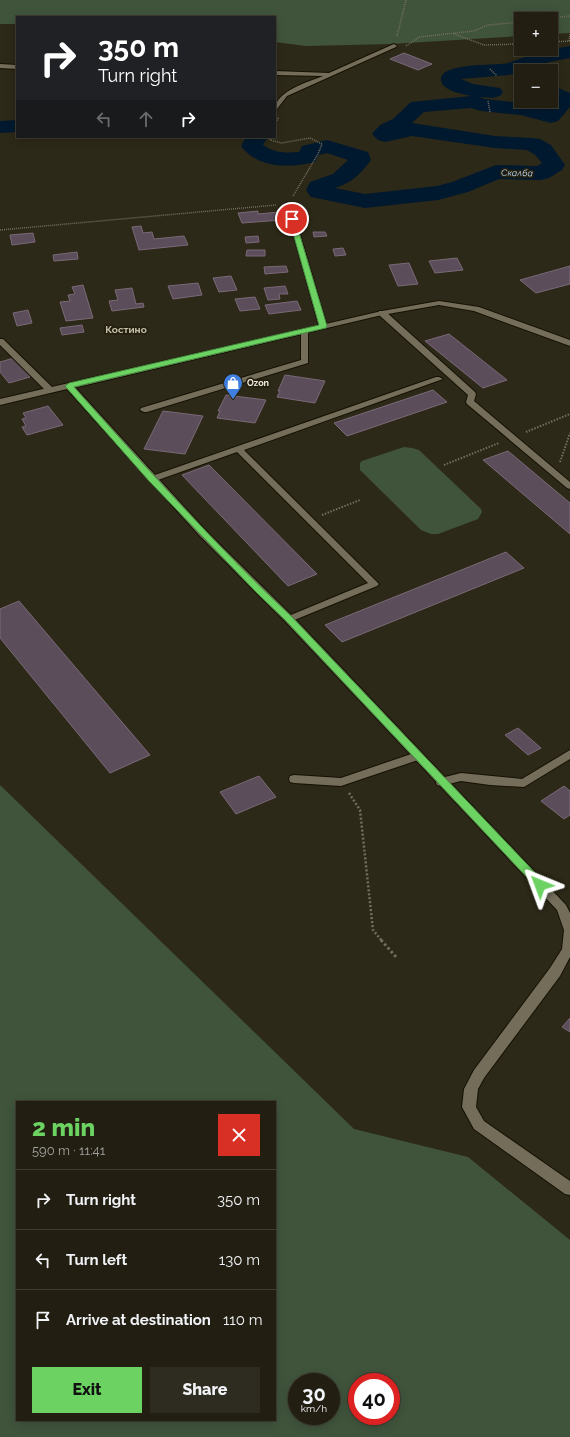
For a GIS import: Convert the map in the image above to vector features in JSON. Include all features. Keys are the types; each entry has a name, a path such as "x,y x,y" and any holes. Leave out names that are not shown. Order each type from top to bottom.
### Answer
{"street":[{"path":"0,402 323,326 382,313 439,303 476,309 546,335 570,342"},
{"path":"69,386 152,479 258,590 289,619 441,782 562,908 570,930 568,949 555,972 479,1074 470,1089 469,1108 479,1126 570,1189"}],"lane":[{"path":"276,107 285,95 394,46"},
{"path":"0,66 16,67"},
{"path":"276,73 329,74"},
{"path":"288,204 323,326"},
{"path":"382,313 472,394 470,402 570,486"},
{"path":"144,410 305,361 304,331"},
{"path":"0,341 50,390"},
{"path":"152,479 439,379"},
{"path":"240,449 374,584 289,619"},
{"path":"441,782 461,777 490,781 524,783 570,754"},
{"path":"294,779 341,782 417,756"}],"path":[{"path":"394,46 406,0"},
{"path":"558,17 570,16"},
{"path":"514,23 488,25 474,31 454,34 484,45 514,44"},
{"path":"558,42 569,41 570,34"},
{"path":"490,69 497,76"},
{"path":"488,101 490,112"},
{"path":"0,230 288,204 318,154 322,144 310,138 282,143 270,140 270,138"},
{"path":"556,475 570,432"},
{"path":"311,520 360,500"},
{"path":"341,782 360,810 373,930 396,956"}],"green space":[{"path":"0,0 570,0 570,33 558,34 558,12 514,12 514,36 390,44 306,46 276,42 276,16 16,16 16,24 0,24"},
{"path":"404,447 419,450 481,509 482,512 478,519 438,534 431,534 421,530 360,470 360,463 362,461"},
{"path":"0,785 354,1129 468,1157 570,1240 570,1437 0,1437"}],"building":[{"path":"404,53 432,64 418,70 390,59"},
{"path":"258,211 258,214 279,212 282,220 242,223 238,213"},
{"path":"141,226 143,233 152,232 154,239 184,236 188,245 139,250 132,227"},
{"path":"313,232 325,232 327,236 314,237"},
{"path":"33,233 35,242 12,245 10,235"},
{"path":"258,236 259,242 246,243 245,237"},
{"path":"343,248 346,255 335,256 333,249"},
{"path":"247,250 265,250 265,256 246,256"},
{"path":"77,252 78,259 54,261 53,255"},
{"path":"457,258 463,270 435,273 429,261"},
{"path":"409,263 418,284 398,286 389,265"},
{"path":"286,266 288,272 265,274 264,267"},
{"path":"570,266 570,284 536,293 520,280"},
{"path":"231,276 237,290 219,292 213,278"},
{"path":"198,283 202,295 173,299 168,286"},
{"path":"83,285 93,318 66,321 60,302 70,301 68,295 75,294 72,287"},
{"path":"285,286 288,294 279,294 280,299 268,300 264,288"},
{"path":"132,288 136,304 143,303 144,307 112,311 109,301 118,300 115,290"},
{"path":"255,297 260,309 240,311 235,299"},
{"path":"297,301 301,310 269,314 265,305"},
{"path":"28,310 32,323 17,326 13,313"},
{"path":"82,325 84,332 62,335 60,328"},
{"path":"449,334 507,380 483,388 425,341"},
{"path":"14,358 30,377 9,383 0,372 0,362"},
{"path":"285,375 325,381 315,403 277,397"},
{"path":"433,390 447,402 347,436 334,423"},
{"path":"226,395 266,400 255,423 217,418 220,411 218,411"},
{"path":"48,406 63,425 27,435 22,427 26,426 22,419 26,418 23,413"},
{"path":"163,411 203,416 185,454 144,449"},
{"path":"508,451 570,503 570,534 483,460"},
{"path":"209,465 317,574 288,586 182,475"},
{"path":"506,552 524,568 342,642 325,625"},
{"path":"19,601 150,755 110,773 0,638 0,609"},
{"path":"518,728 541,748 528,755 505,735"},
{"path":"259,776 276,797 236,814 220,792"},
{"path":"564,786 570,791 570,815 564,819 541,801"},
{"path":"570,1018 570,1032 562,1027"}],"waterway":[{"name":"Скалба","path":"493,92 466,89 451,82 451,76 464,72 509,69 545,57 570,52"},
{"name":"Скалба","path":"256,138 252,146 271,158 291,159 307,157 310,151 327,146 360,157 360,160 341,179 318,187 317,190 319,192 365,201 438,193 460,187 496,172 541,173 554,165 543,150 532,144 495,142 411,129 385,136 383,134 387,129 400,123 418,106 474,102 481,105 522,109 551,117 560,107 563,97 558,94"},
{"name":"Скалба","path":"0,127 16,126"}],"place":[{"name":"Ozon","path":"233,400"}],"district":[{"name":"Костино","path":"126,329"}],"route":[{"path":"292,219 323,326 69,386 152,479 258,590 289,619 425,765 540,885"}]}
